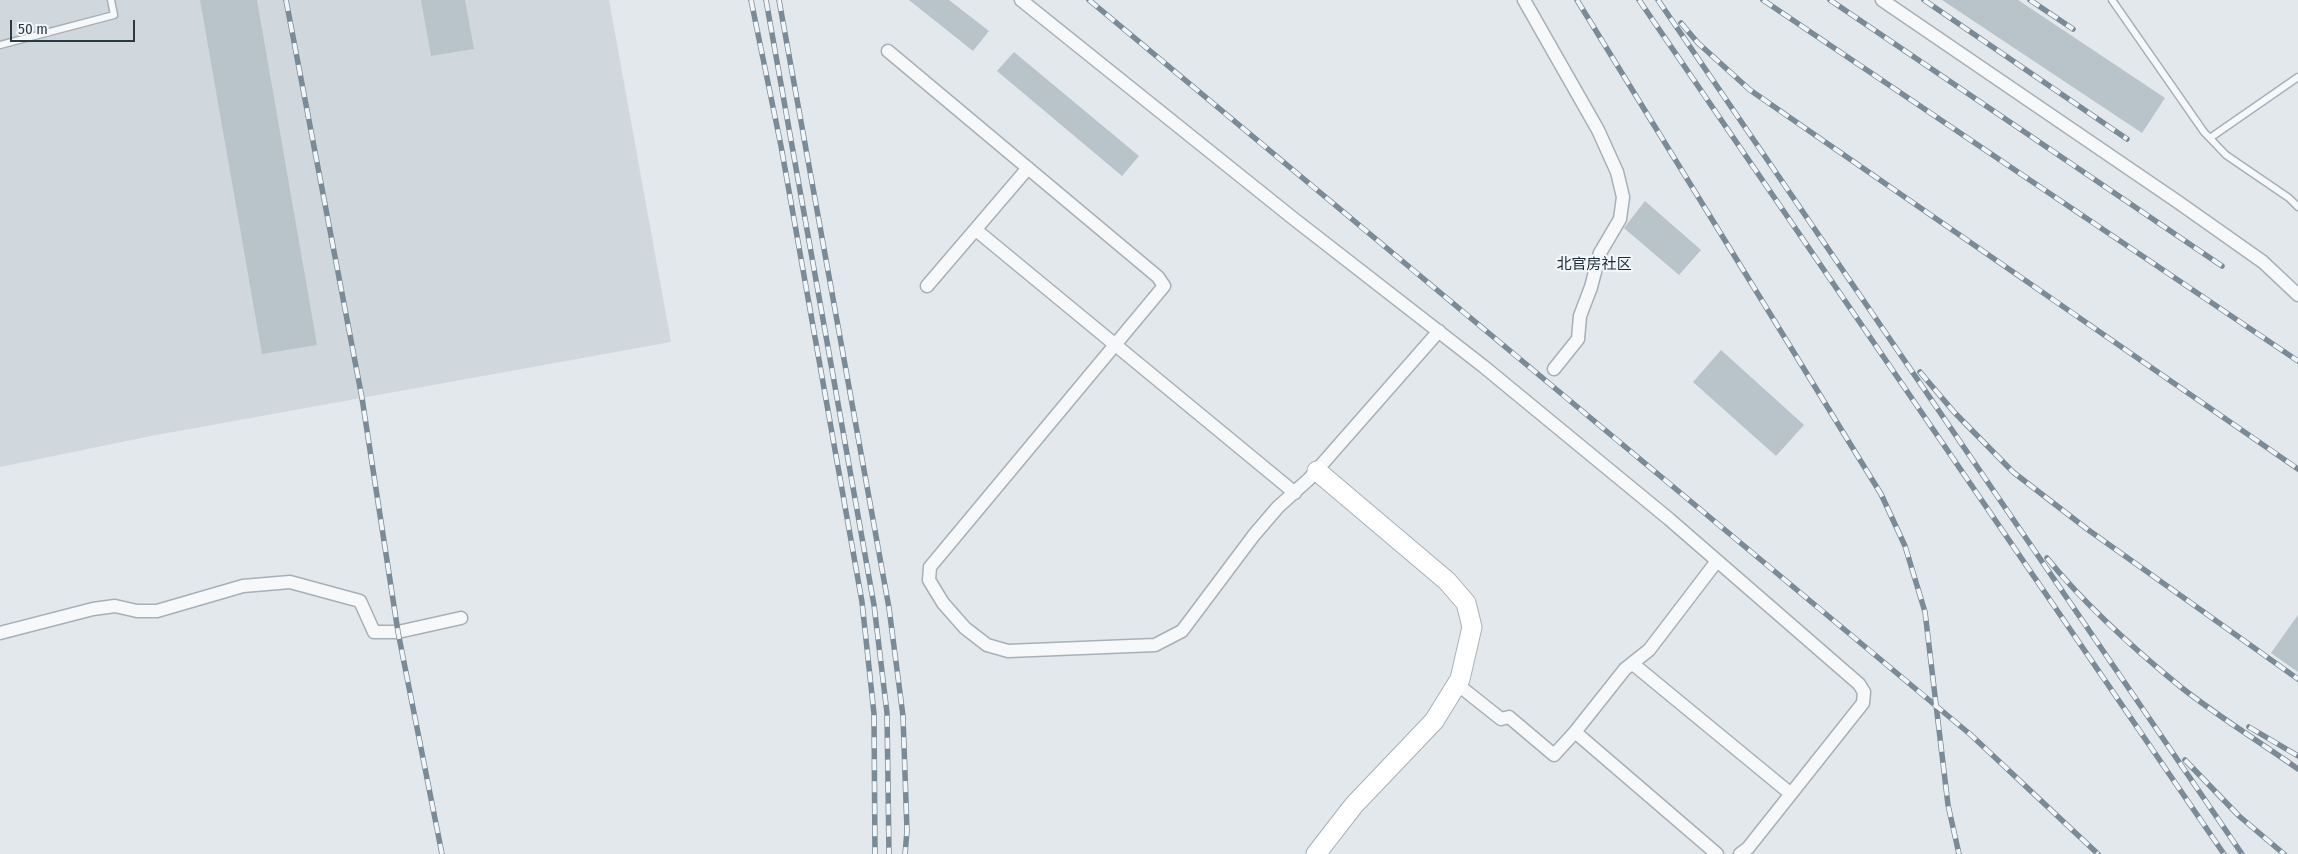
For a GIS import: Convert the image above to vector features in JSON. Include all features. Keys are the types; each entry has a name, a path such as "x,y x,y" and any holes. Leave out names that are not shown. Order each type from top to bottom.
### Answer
{"street":[{"path":"1021,0 1294,219 1439,331 1647,501 1859,684 1864,692 1863,703 1748,848 1740,854"},
{"path":"1524,0 1598,130 1617,172 1623,197 1620,219 1600,253 1591,287 1580,316 1578,339 1554,369"},
{"path":"1882,0 2263,262 2298,296"},
{"path":"888,51 1158,277 1164,286 1116,346 930,567 929,580 943,603 965,628 987,645 1008,651 1155,645 1182,631 1254,535 1278,507 1317,471 1439,331"},
{"path":"927,286 1028,168"},
{"path":"976,230 1295,493"},
{"path":"1316,854 1354,805 1434,721 1460,680 1472,627 1466,603 1447,581 1317,471"},
{"path":"1457,684 1501,720 1509,717 1554,755 1575,732 1625,669 1649,650 1717,561"},
{"path":"0,633 93,609 115,606 137,611 156,611 243,586 290,582 360,601 374,632 398,632 461,618"},
{"path":"1633,664 1790,794"},
{"path":"1575,732 1717,854"}],"lane":[{"path":"0,45 114,14 111,0"},
{"path":"2112,0 2210,138 2226,155 2298,207"},
{"path":"2210,138 2298,77"}],"shaded area":[{"path":"0,0 609,0 671,342 151,436 0,467"}],"building":[{"path":"200,0 257,0 317,345 262,354"},
{"path":"421,0 465,0 474,49 431,56"},
{"path":"909,0 949,0 989,31 973,51"},
{"path":"1942,0 2018,0 2165,98 2142,133"},
{"path":"1014,52 1139,156 1122,176 997,71"},
{"path":"1645,201 1701,250 1679,275 1624,228"},
{"path":"1721,350 1804,425 1776,456 1693,382"},
{"path":"2298,615 2298,672 2271,653"}],"railway":[{"path":"286,0 362,398 398,632 442,854"},
{"path":"751,0 781,146 862,602 874,714 875,854"},
{"path":"766,0 874,605 887,713 889,854"},
{"path":"779,0 889,608 903,716 907,831 905,854"},
{"path":"1089,0 1971,735 2098,854"},
{"path":"1577,0 1881,494 1905,546 1925,612 1948,805 1959,854"},
{"path":"1639,0 2224,854"},
{"path":"1658,0 2242,854"},
{"path":"1763,0 2298,361"},
{"path":"1830,0 2222,266"},
{"path":"1924,0 2127,139"},
{"path":"2030,0 2073,29"},
{"path":"1681,23 1698,43 1750,90 2298,469"},
{"path":"1920,372 1954,412 2013,472 2087,529 2298,679"},
{"path":"2047,558 2094,610 2164,673 2210,709 2298,769"},
{"path":"2249,727 2298,756"},
{"path":"2185,760 2239,816 2284,854"}],"district":[{"name":"北官房社区","path":"1594,265"}]}
